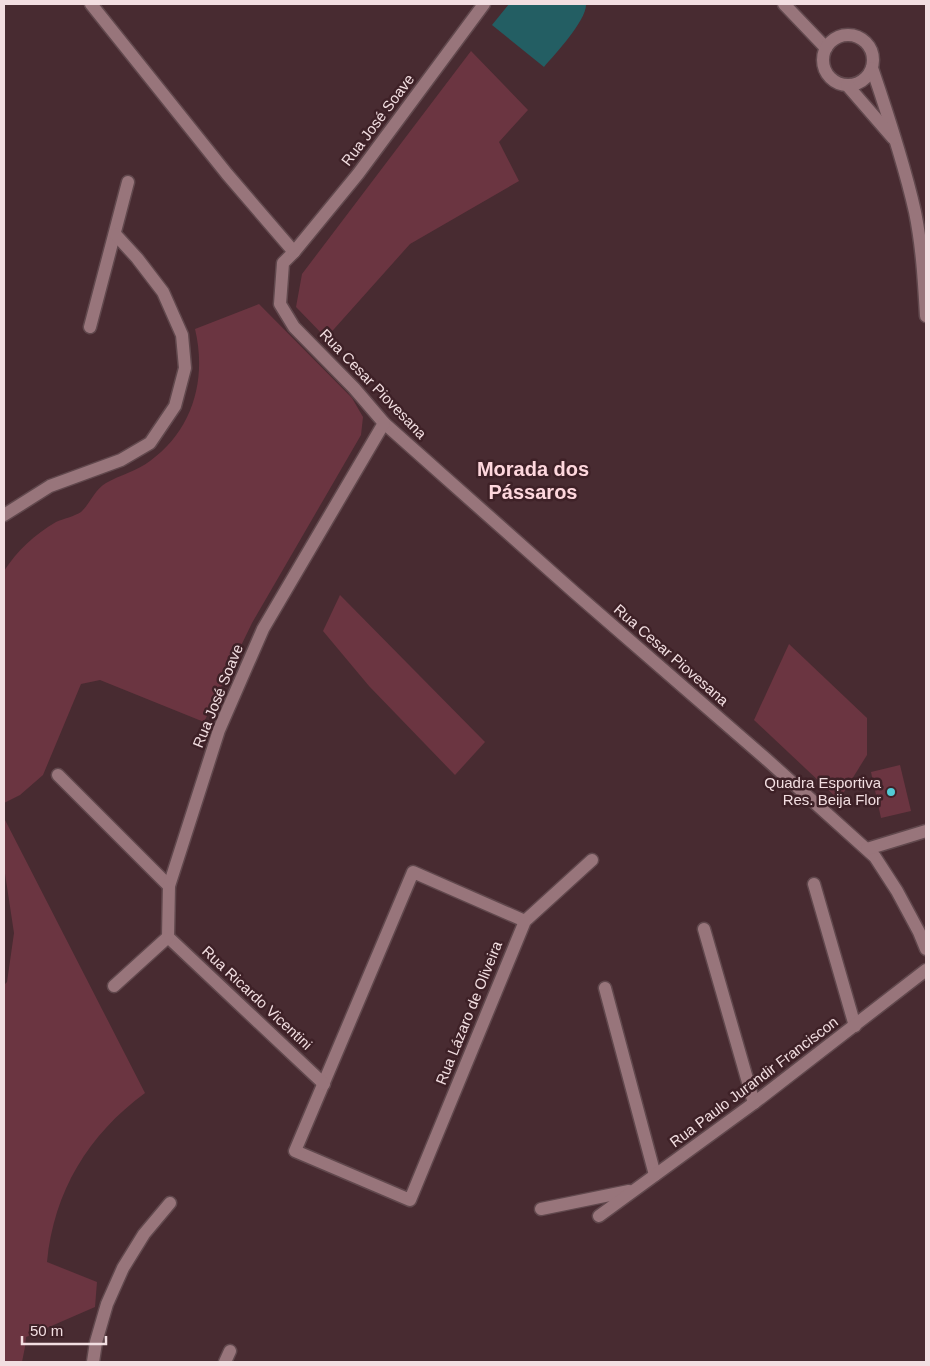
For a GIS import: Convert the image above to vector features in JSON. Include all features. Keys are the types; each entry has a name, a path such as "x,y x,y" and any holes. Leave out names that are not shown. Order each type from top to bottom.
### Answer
{"street":[{"path":"91,4 227,174 294,252"},
{"name":"Rua José Soave","path":"294,252 358,174 484,4"},
{"path":"784,4 826,48"},
{"path":"854,35 862,38 872,51 872,68 862,81 847,85 832,79 826,72 823,56 831,41 838,36 854,35"},
{"path":"872,68 897,143 915,213 922,255 926,316"},
{"path":"847,85 897,143"},
{"path":"90,327 128,182"},
{"path":"4,515 50,486 121,460 150,444 175,406 185,368 182,335 164,292 115,234"},
{"name":"Rua Cesar Piovesana","path":"294,252 283,263 280,304 294,327 354,388 384,423 566,586 867,849 875,857 897,891 919,932 926,950"},
{"name":"Rua José Soave","path":"168,937 169,886 219,730 263,629 384,423"},
{"path":"58,775 169,886"},
{"path":"867,849 926,831"},
{"name":"Rua Lázaro de Oliveira","path":"324,1084 295,1151 410,1200 525,921 592,860"},
{"path":"324,1084 413,872 525,921"},
{"path":"814,884 855,1026"},
{"path":"704,929 754,1103"},
{"path":"114,986 168,937"},
{"name":"Rua Ricardo Vicentini","path":"168,937 324,1084"},
{"name":"Rua Paulo Jurandir Franciscon","path":"599,1216 754,1103 926,970"},
{"path":"605,988 655,1175"},
{"path":"541,1208 634,1190"},
{"path":"93,1362 96,1342 107,1304 123,1268 144,1234 170,1203"}],"shaded area":[{"path":"471,51 528,110 499,142 519,181 410,244 326,338 296,307 302,274"},
{"path":"259,304 352,398 363,417 361,435 252,623 204,722 100,680 81,684 43,775 20,795 4,803 4,571 21,550 41,532 56,522 81,512 102,486 150,461 165,448 177,434 193,402 199,366 195,329"},
{"path":"340,595 485,742 455,775 369,686 323,631"},
{"path":"789,644 867,718 867,755 839,800 754,720"},
{"name":"Quadra Esportiva Res. Beija Flor","path":"900,765 911,811 881,818 871,772"},
{"path":"4,818 145,1093 107,1127 77,1167 66,1188 51,1236 47,1262 97,1282 95,1307 26,1337 22,1362 4,1362 4,985 7,982 14,933 4,867"}],"water":[{"path":"509,4 586,4 585,11 576,28 544,67 492,25"}],"place":[{"name":"Quadra Esportiva Res. Beija Flor","path":"891,792"}],"district":[{"name":"Morada dos Pássaros","path":"533,480"}]}
